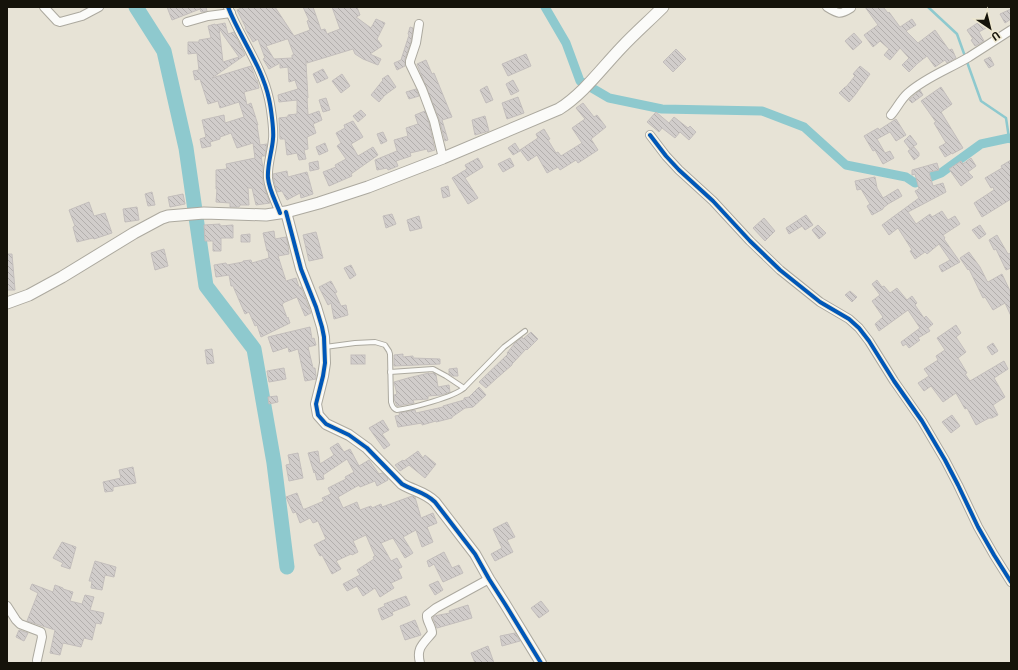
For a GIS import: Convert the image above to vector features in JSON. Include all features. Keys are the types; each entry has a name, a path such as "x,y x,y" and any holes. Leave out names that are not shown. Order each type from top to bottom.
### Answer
{"main road":[{"path":"7,303 29,295 62,277 162,218 168,216 204,214 266,215 283,213 368,187 443,158 559,109 580,92 621,48 663,7"}],"street":[{"path":"44,7 57,21 60,22 82,16 99,7"},
{"path":"827,7 836,13 841,13 851,8"},
{"path":"188,22 229,10 255,60 268,93 273,137 268,179 271,190 283,213 300,269 316,307 322,328 325,347 323,376 316,404 319,417 326,424 349,435 366,448 402,484 429,496 475,554 541,663"},
{"path":"419,24 418,34 410,64 422,89 434,121 443,158"},
{"path":"891,115 908,92 916,86 969,57 1011,30"},
{"path":"650,135 662,152 714,201 750,241 780,270 820,302 849,319 859,328 922,421 945,460 994,555 1011,582"},
{"path":"420,663 418,654 420,648 432,632 427,615 436,608 489,579"},
{"path":"7,606 20,624 41,632 42,637 37,660"}],"lane":[{"path":"325,347 375,342 385,345 390,354 391,402 394,409 397,410 450,396 459,392 504,347 525,331"},
{"path":"390,372 433,369 437,370 464,388"}],"building":[{"path":"167,7 206,7 207,11 201,12 200,9 172,20"},
{"path":"243,7 275,7 294,36 310,30 307,21 309,20 303,7 313,7 321,30 325,29 327,34 340,29 332,7 357,7 360,15 356,17 371,28 376,19 385,23 377,39 382,46 370,54 381,59 378,65 355,54 353,49 307,63 306,60 308,115 319,111 322,120 313,124 316,133 307,137 308,149 304,150 306,159 299,160 297,153 287,155 285,139 280,139 279,118 297,114 297,100 279,102 278,95 298,89 295,80 289,82 288,67 280,68 280,63 269,69 263,59 265,58 258,39 253,42 237,10","holes":["288,39 294,55 292,55 292,58 274,59 266,46"]},
{"path":"865,7 883,7 888,13 889,12 900,27 912,19 916,25 906,31 918,43 935,30 949,50 952,49 956,58 947,63 945,60 935,67 927,56 909,72 902,65 909,58 900,48 890,60 884,55 889,49 880,41 873,47 864,35 878,25"},
{"path":"1011,9 1011,19 1005,23 1000,14"},
{"path":"982,20 986,28 979,32 984,41 975,46 971,40 973,39 967,30"},
{"path":"225,23 228,34 234,32 245,55 212,78 251,66 257,80 259,88 244,92 247,105 251,103 258,125 260,145 267,144 265,156 261,156 263,184 270,203 256,205 252,188 248,188 249,205 230,207 230,203 216,202 216,170 227,169 226,164 255,158 253,143 237,148 231,133 210,142 211,146 202,148 200,139 206,137 202,120 224,115 225,123 244,117 239,102 220,108 218,101 208,104 200,79 195,80 193,71 199,70 197,53 188,54 188,42 199,42 199,40 211,38 208,26","holes":["219,28 239,57 223,62"]},
{"path":"410,27 413,28 411,42 405,59 405,66 397,70 394,63 401,60"},
{"path":"854,33 862,42 853,50 845,41"},
{"path":"676,49 686,59 673,72 663,62"},
{"path":"526,54 531,66 508,76 502,64"},
{"path":"990,57 994,65 989,68 984,60"},
{"path":"426,60 432,74 434,73 452,117 442,120 448,140 445,141 439,119 417,64"},
{"path":"860,66 870,74 849,102 839,93 855,76 853,74"},
{"path":"323,69 328,78 317,83 313,74"},
{"path":"342,74 350,86 341,93 332,81"},
{"path":"388,75 396,87 385,95 379,102 371,95 383,80 382,79"},
{"path":"513,80 519,91 511,95 506,84"},
{"path":"487,86 493,100 486,103 480,90"},
{"path":"941,87 952,104 941,112 963,148 945,157 939,147 946,143 934,123 936,122 921,101"},
{"path":"416,89 419,96 409,99 406,92"},
{"path":"920,90 923,95 912,103 909,100"},
{"path":"518,97 524,113 507,119 502,103"},
{"path":"326,98 330,110 323,112 319,100"},
{"path":"583,103 594,117 597,115 606,127 591,139 598,150 578,163 576,160 560,170 558,167 547,173 537,155 528,161 520,150 538,138 536,134 544,129 550,139 548,140 556,153 558,152 561,156 582,143 572,128 585,119 576,108"},
{"path":"361,110 366,115 358,122 353,116"},
{"path":"425,111 435,150 428,152 427,149 410,153 411,156 396,161 398,166 388,170 387,168 377,170 375,160 397,151 394,140 408,136 406,128 418,124 415,115"},
{"path":"656,112 669,123 674,117 688,128 690,126 696,132 689,140 680,132 675,138 662,128 659,132 647,122"},
{"path":"485,116 489,131 475,135 472,120"},
{"path":"896,119 906,135 896,141 890,132 877,139 885,153 890,151 894,158 883,164 875,150 873,151 864,136 878,128 879,130"},
{"path":"353,121 363,137 351,144 358,156 373,147 378,155 351,174 352,176 329,186 323,172 336,167 335,165 346,159 337,146 341,143 336,133 345,128 344,125"},
{"path":"383,132 387,141 381,144 377,134"},
{"path":"910,135 917,144 910,149 904,141"},
{"path":"325,143 328,151 319,155 316,147"},
{"path":"515,143 520,151 513,155 508,148"},
{"path":"914,147 919,153 919,156 914,160 908,151"},
{"path":"478,158 483,167 465,178 478,198 468,204 452,178 467,169 465,165"},
{"path":"510,158 514,166 503,172 498,164"},
{"path":"971,158 976,166 968,172 973,177 961,186 949,169 961,161 963,164"},
{"path":"1011,160 1011,199 982,217 974,203 994,190 985,178 1002,168 1001,166"},
{"path":"318,161 319,169 310,171 309,163"},
{"path":"937,163 939,170 929,172 933,186 943,183 946,192 908,212 916,224 930,214 932,217 942,211 948,220 955,216 960,224 943,235 945,238 944,239 960,262 942,272 939,266 950,260 939,244 927,254 925,252 915,259 910,251 912,250 898,228 889,235 882,225 919,198 915,191 919,189 915,174 912,175 912,170"},
{"path":"287,171 288,177 307,172 313,194 301,198 300,193 287,200 282,191 277,192 273,174"},
{"path":"875,177 877,188 883,198 898,189 902,196 872,215 867,206 870,204 861,189 857,190 855,181"},
{"path":"448,186 450,196 443,198 441,188"},
{"path":"152,192 155,205 148,206 145,194"},
{"path":"183,194 185,204 170,207 168,197"},
{"path":"89,202 94,216 105,213 112,233 94,239 77,242 73,227 75,226 69,210"},
{"path":"137,207 139,220 125,222 123,209"},
{"path":"392,214 396,224 386,228 383,216"},
{"path":"806,215 813,225 805,230 802,226 789,234 786,228"},
{"path":"419,216 422,228 410,231 407,220"},
{"path":"764,218 775,231 765,241 753,228"},
{"path":"220,224 220,226 233,225 233,238 221,238 221,251 213,251 213,241 205,241 204,225"},
{"path":"818,225 826,233 819,239 812,230"},
{"path":"980,225 986,234 979,239 972,230"},
{"path":"274,231 275,239 286,237 288,244 289,254 278,256 286,281 296,278 311,313 305,316 297,297 285,302 282,304 290,323 261,337 257,325 255,326 249,312 245,314 233,286 231,286 229,275 216,277 214,265 226,263 227,265 251,260 252,263 269,258 263,233"},
{"path":"316,232 323,258 309,261 303,235"},
{"path":"250,234 250,242 241,242 241,235"},
{"path":"997,235 1008,254 1011,253 1011,268 1006,270 996,249 994,250 989,240"},
{"path":"164,249 168,266 155,270 151,253"},
{"path":"969,252 980,267 988,282 1002,274 1011,293 1011,316 1005,303 993,310 985,297 983,298 969,269 968,270 960,258"},
{"path":"7,254 12,254 15,290 7,290"},
{"path":"351,265 356,275 350,279 344,268"},
{"path":"877,280 882,287 884,286 890,293 897,288 907,300 912,296 917,303 915,305 924,318 926,316 933,324 928,328 930,331 918,338 920,340 909,348 906,344 903,346 901,342 920,328 908,310 879,331 875,324 883,317 872,301 880,295 872,284"},
{"path":"331,281 337,292 335,293 341,306 346,305 348,315 334,319 331,303 328,305 319,287"},
{"path":"850,291 857,297 852,302 845,295"},
{"path":"956,325 961,333 956,337 966,352 958,358 970,381 1004,361 1008,369 994,378 1005,397 993,405 998,415 976,425 967,408 965,409 956,393 943,402 931,386 924,391 918,383 929,376 924,369 938,360 936,356 945,350 937,338"},
{"path":"310,327 312,339 314,338 316,345 308,347 313,368 315,368 316,379 305,381 298,349 289,352 288,347 273,352 268,337"},
{"path":"531,332 538,339 527,350 526,349 512,365 486,388 479,382 508,354 507,353 515,343 522,337 523,339"},
{"path":"993,343 998,351 992,355 987,347"},
{"path":"212,349 214,363 207,364 205,350"},
{"path":"403,354 403,357 413,356 413,358 440,359 440,364 394,366 394,355"},
{"path":"351,355 365,355 365,364 351,364"},
{"path":"284,368 286,379 269,382 267,371"},
{"path":"457,368 458,376 449,374 449,369"},
{"path":"434,373 436,375 438,387 449,385 450,392 441,395 428,396 428,399 413,400 414,403 397,406 394,399 394,395 397,394 394,382"},
{"path":"479,387 486,395 473,407 465,408 452,418 422,425 422,423 398,427 395,416 400,415 399,413 415,410 416,413 443,407 464,400 464,398 469,397"},
{"path":"277,396 278,402 269,404 268,397"},
{"path":"952,415 960,426 951,433 942,422"},
{"path":"383,420 389,430 382,434 390,445 384,449 369,428"},
{"path":"338,443 344,452 350,449 359,466 369,460 379,474 382,473 388,480 377,486 375,481 360,487 359,485 338,497 343,508 357,502 360,510 371,506 372,508 381,504 382,507 412,496 415,497 421,518 433,513 437,523 427,527 433,542 422,547 416,530 403,537 413,553 405,558 393,538 381,543 391,561 397,558 402,567 398,569 402,578 391,583 394,588 380,597 375,588 363,596 357,586 347,591 343,584 360,575 357,570 374,559 373,557 375,556 366,535 353,541 358,552 336,561 341,569 332,574 322,555 320,556 314,545 326,539 318,521 313,523 310,518 300,523 296,512 293,513 286,497 297,493 303,509 305,509 324,501 322,498 331,494 328,488 346,479 345,477 354,472 347,459 323,475 324,479 317,480 308,453 318,451 320,464 334,455 330,448"},
{"path":"418,451 423,458 425,455 436,464 425,478 409,465 400,471 395,465 403,460 404,461"},
{"path":"298,453 303,478 289,481 286,465 290,464 288,455"},
{"path":"133,467 136,483 113,487 113,491 105,492 103,482 121,478 119,470"},
{"path":"507,522 515,537 507,540 513,552 495,561 491,554 502,548 493,529"},
{"path":"62,542 76,547 70,569 61,566 63,563 53,558"},
{"path":"444,552 452,568 459,565 463,573 443,582 434,564 429,567 427,561"},
{"path":"95,561 116,567 114,577 105,575 102,590 91,588 92,581 89,581"},
{"path":"438,581 443,590 435,595 429,585"},
{"path":"32,584 53,592 55,585 73,592 70,601 82,604 85,595 94,597 90,610 104,613 101,624 96,623 92,640 84,638 81,647 63,643 60,655 50,653 55,630 27,621 38,593 30,589"},
{"path":"406,596 410,605 392,612 393,615 382,620 378,609 385,606 384,604"},
{"path":"541,601 549,611 539,618 531,608"},
{"path":"468,605 472,618 437,628 433,618 434,616 450,613 449,611"},
{"path":"415,620 421,635 405,640 400,626"},
{"path":"19,630 28,633 24,641 16,637"},
{"path":"515,633 520,641 502,646 500,636"},
{"path":"488,646 494,663 475,663 471,653"}],"waterway":[{"path":"136,7 164,51 186,148 206,286 254,349 274,463 287,567"},
{"path":"545,7 566,43 580,81 609,98 662,109 762,111 804,127 846,165 906,177 915,183 941,173 981,144 1009,138 1011,139"},
{"path":"928,7 957,34 981,101 1006,118 1009,138"}],"cycle path":[{"path":"228,7 266,87 272,119 273,135 268,178 271,191 280,213"},
{"path":"650,135 679,170 713,201 750,241 780,270 820,302 849,319 859,328 922,421 945,460 978,527 1011,582"},
{"path":"286,212 301,269 316,307 324,337 325,363 316,404 318,415 326,424 349,435 367,448 402,484 423,494 435,502 475,554 541,663"}]}
